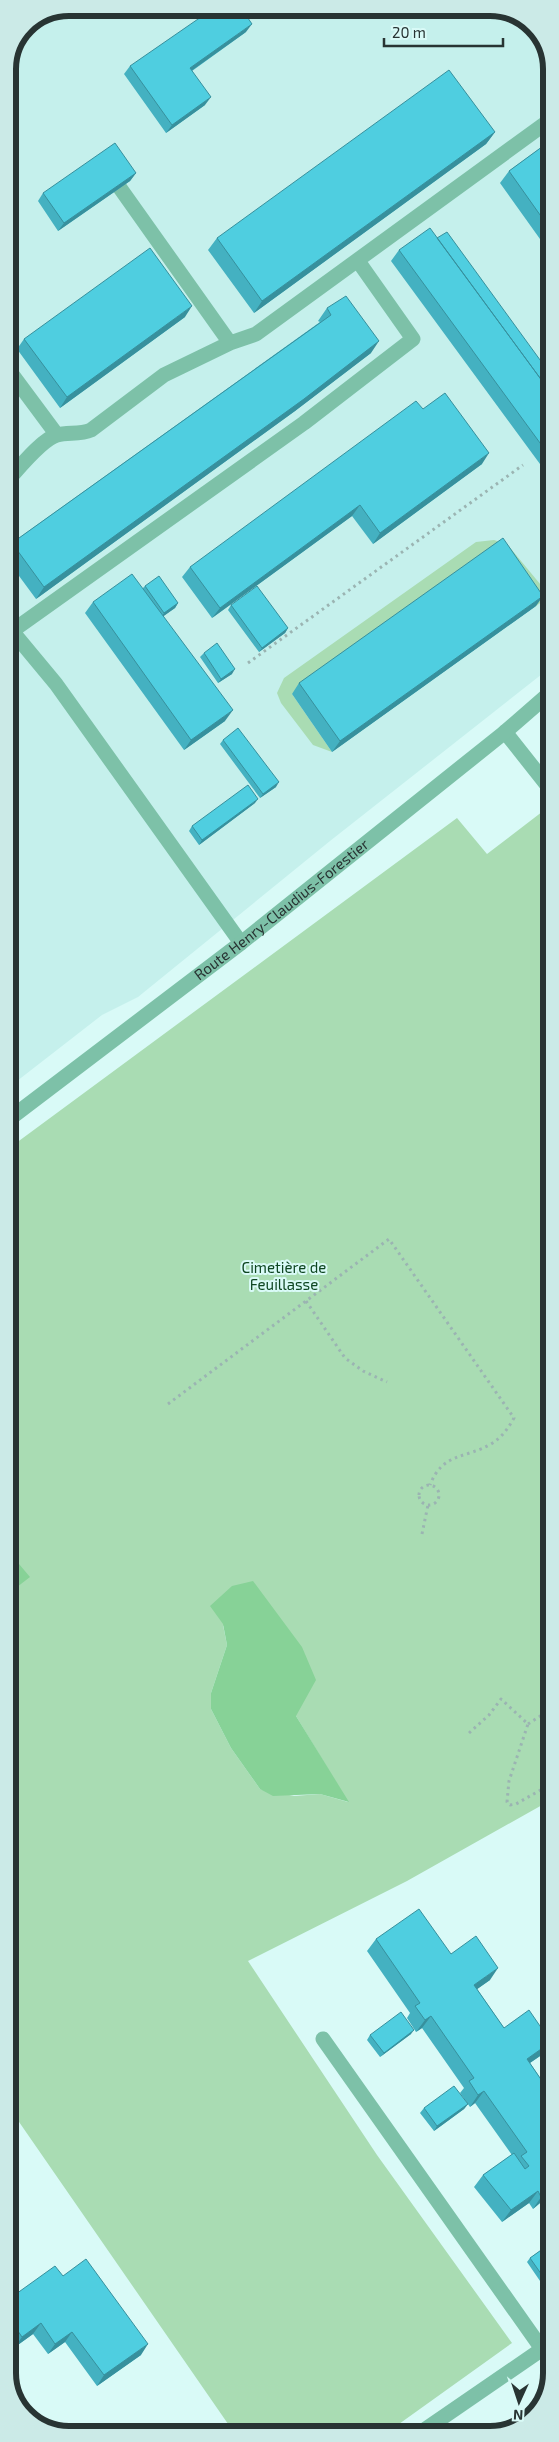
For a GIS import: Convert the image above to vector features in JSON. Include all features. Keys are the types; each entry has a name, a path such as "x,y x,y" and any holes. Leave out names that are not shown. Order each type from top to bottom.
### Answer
{"street":[{"path":"16,472 46,441 57,435 80,434 91,430 164,375 230,343 256,334 543,125"},
{"path":"120,188 230,343"},
{"path":"16,629 304,423 413,339 358,261"},
{"path":"16,380 57,435"},
{"path":"16,640 56,684 241,944"},
{"name":"Route Henry-Claudius-Forestier","path":"16,1114 241,944 505,732 543,699"},
{"path":"505,732 543,780"},
{"path":"323,2039 543,2341"},
{"path":"432,2426 543,2349"}],"path":[{"path":"248,663 523,465"},
{"path":"168,1404 388,1239 514,1418 499,1439 490,1445 445,1462 438,1468 430,1485"},
{"path":"306,1301 345,1358 363,1371 386,1382"},
{"path":"430,1485 436,1488 438,1498 434,1503 428,1505 421,1502 419,1492 423,1487 430,1485"},
{"path":"422,1534 428,1505"},
{"path":"469,1733 489,1715 501,1699 528,1724"},
{"path":"543,1714 528,1724 509,1781 507,1802 510,1805 516,1804 543,1789"}],"shaded area":[{"path":"69,16 494,16 510,20 525,29 532,37 539,49 543,69 543,673 330,841 138,997 102,1015 16,1082 16,69 20,49 25,40 40,25 49,20"}],"green space":[{"path":"494,540 507,544 543,588 543,601 536,606 292,694 332,752 313,745 281,703 277,693 284,678 476,542"},
{"name":"Cimetière de Feuillasse","path":"543,811 543,1804 407,1881 248,1961 377,2155 512,2343 396,2426 229,2426 16,2118 16,1143 457,818 487,854","holes":["223,1625 296,1716 348,1802 320,1794 294,1796 260,1789 231,1748 211,1709 211,1693 227,1645"]},
{"path":"16,1560 30,1577 16,1588"},
{"path":"253,1581 302,1647 316,1680 296,1716 349,1802 320,1794 273,1796 260,1789 231,1748 211,1709 211,1693 227,1645 223,1624 210,1606 232,1586"}],"building":[{"path":"202,16 246,16 252,24 190,68 211,97 172,125 130,66"},
{"path":"449,70 495,132 262,301 217,238"},
{"path":"115,143 136,173 64,223 43,193"},
{"path":"543,146 543,219 509,171"},
{"path":"430,228 543,382 543,447 399,250"},
{"path":"447,232 543,364 543,382 437,238"},
{"path":"150,248 192,306 67,397 24,339"},
{"path":"346,296 379,341 304,399 44,587 16,548 16,540 331,315 327,308"},
{"path":"445,393 489,453 380,533 360,505 220,608 190,567 416,401 423,409"},
{"path":"503,538 543,596 340,741 299,683"},
{"path":"132,574 233,710 191,740 93,602"},
{"path":"159,576 178,603 164,613 145,586"},
{"path":"257,586 288,628 262,648 231,605"},
{"path":"217,643 235,669 221,679 204,653"},
{"path":"238,728 279,782 263,794 223,740"},
{"path":"248,785 258,799 202,840 192,826"},
{"path":"419,1909 451,1954 476,1936 498,1968 474,1985 504,2028 529,2010 543,2030 543,2048 527,2059 543,2082 543,2196 541,2197 538,2191 511,2210 483,2175 514,2153 525,2169 529,2166 521,2156 527,2152 484,2091 478,2095 469,2081 474,2078 431,2016 425,2020 415,2006 420,2003 376,1939"},
{"path":"401,2012 414,2030 384,2053 370,2035"},
{"path":"454,2086 468,2104 437,2126 424,2108"},
{"path":"543,2249 543,2277 530,2258"},
{"path":"86,2259 148,2344 104,2375 72,2332 55,2344 41,2323 22,2337 16,2328 16,2294 55,2266 63,2276"}]}
